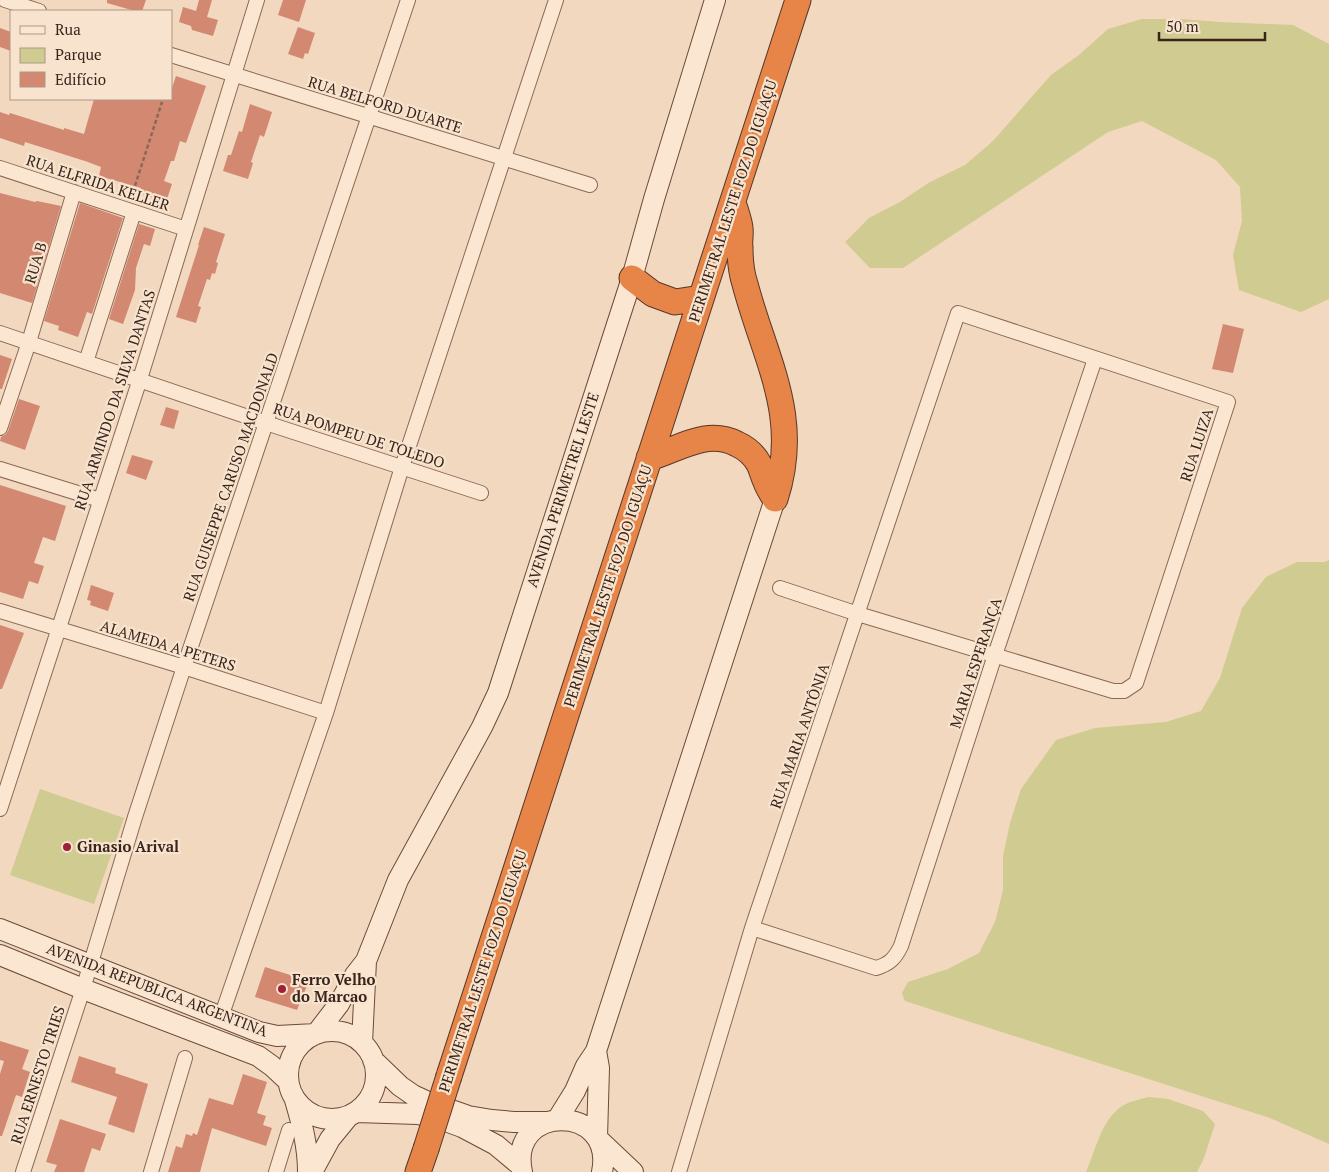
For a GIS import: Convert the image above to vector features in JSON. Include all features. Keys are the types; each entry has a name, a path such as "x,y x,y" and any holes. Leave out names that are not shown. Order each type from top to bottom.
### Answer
{"highway":[{"name":"PERIMETRAL LESTE FOZ DO IGUAÇU","path":"422,1161 798,0"},
{"path":"732,201 740,228 740,255 744,283 780,392 783,412 785,433 784,460 781,481 775,499"},
{"path":"632,278 652,294 675,302 701,298"},
{"path":"649,458 665,454 702,438 721,438 731,441 754,457 775,499"}],"street":[{"path":"5,0 36,10"},
{"name":"RUA ARMINDO DA SILVA DANTAS","path":"0,809 140,379 257,0"},
{"name":"RUA GUISEPPE CARUSO MACDONALD","path":"90,965 135,817 184,667 408,0"},
{"path":"222,1017 326,713 402,467 556,0"},
{"name":"AVENIDA PERIMETREL LESTE","path":"316,1034 339,1004 355,975 366,961 398,880 482,727 498,693 632,278 654,199 715,0"},
{"name":"RUA BELFORD DUARTE","path":"172,55 590,185"},
{"name":"RUA ELFRIDA KELLER","path":"0,168 186,229"},
{"name":"RUA B","path":"0,428 29,342 74,192"},
{"path":"86,362 131,211"},
{"name":"RUA LUIZA","path":"958,314 1228,402 1136,683 1124,690 1113,691 995,656"},
{"name":"RUA MARIA ANTÔNIA","path":"679,1172 752,928 958,314"},
{"name":"RUA POMPEU DE TOLEDO","path":"0,333 481,494"},
{"name":"MARIA ESPERANÇA","path":"752,928 876,968 885,966 894,959 901,946 995,656 1095,359"},
{"path":"0,469 100,500"},
{"path":"522,1169 520,1156 526,1139 532,1132 552,1121 575,1091 586,1066 596,1051 775,499"},
{"path":"780,588 995,656"},
{"name":"ALAMEDA A PETERS","path":"0,611 326,713"},
{"name":"AVENIDA REPUBLICA ARGENTINA","path":"0,929 259,1032 277,1036 316,1034"},
{"name":"AVENIDA REPUBLICA ARGENTINA","path":"0,955 258,1056 288,1081"},
{"name":"AVENIDA PERIMETREL LESTE","path":"366,961 368,1051"},
{"name":"RUA ERNESTO TRIES","path":"23,1172 90,965"},
{"path":"308,1172 308,1154 305,1137 288,1081 290,1062 294,1052 307,1038 326,1032 345,1033 354,1037 400,1086 413,1095 436,1105 468,1116 492,1120 514,1122 576,1121 592,1131 633,1172"},
{"path":"312,1172 330,1139 352,1114 364,1106 374,1089 376,1069 368,1051"},
{"path":"596,1051 599,1068 597,1138 604,1156 602,1172"},
{"path":"150,1172 185,1058"},
{"path":"295,1100 309,1113 328,1119 352,1114 418,1114 440,1119 462,1127 496,1146 522,1169"},
{"path":"276,1172 289,1130"}],"path":[{"path":"131,211 162,102"}],"green space":[{"path":"1142,19 1180,19 1293,25 1329,44 1329,299 1301,312 1239,290 1233,255 1242,221 1240,187 1216,160 1142,121 1108,132 903,268 870,268 845,242 869,218 900,202 930,182 965,165 993,141 1051,75 1079,55 1108,29"},
{"path":"1329,560 1329,1144 1270,1118 905,1001 902,993 908,982 948,969 979,953 995,922 1003,890 1003,856 1010,823 1021,789 1056,740 1095,728 1166,722 1201,711 1220,678 1242,608 1266,577 1297,562 1325,562"},
{"name":"Ginasio Arival","path":"40,789 124,818 94,904 10,875"},
{"path":"1149,1097 1168,1099 1203,1111 1215,1124 1204,1158 1197,1172 1086,1172 1110,1117 1123,1105"}],"building":[{"path":"107,0 146,0 142,10 132,10 107,3"},
{"path":"199,0 212,0 207,17 218,20 213,36 192,30 191,26 179,22 183,7 196,11"},
{"path":"283,0 306,0 299,22 278,15"},
{"path":"298,27 315,33 308,54 305,53 303,59 288,54"},
{"path":"0,28 10,32 10,51 0,47"},
{"path":"176,76 206,86 186,143 180,141 174,161 171,161 164,181 172,184 166,202 139,193 141,188 99,176 101,167 25,142 24,146 0,138 0,112 9,115 10,113 64,130 64,128 84,134 94,100 172,100 172,88"},
{"path":"250,104 272,112 264,137 260,135 251,162 253,163 248,179 223,171 239,131 242,132"},
{"path":"0,193 35,202 61,206 32,303 0,293"},
{"path":"80,203 123,218 92,314 87,312 78,337 58,330 59,326 44,321"},
{"path":"139,224 155,229 150,246 144,244 136,268 135,290 123,324 109,319"},
{"path":"204,227 225,234 216,262 218,263 215,274 212,273 210,280 207,279 198,306 201,307 196,323 176,317"},
{"path":"1223,324 1244,329 1233,373 1212,369"},
{"path":"0,355 12,359 2,389 0,389"},
{"path":"19,399 40,406 25,450 0,441 1,437 8,431"},
{"path":"166,407 179,411 174,429 160,425"},
{"path":"132,455 153,461 146,480 126,473"},
{"path":"0,485 66,506 55,541 43,537 34,563 44,566 38,584 29,581 23,599 0,592"},
{"path":"91,585 114,593 108,611 90,605 91,601 87,600"},
{"path":"0,625 24,633 2,689 0,689"},
{"name":"Ferro Velho do Marcao","path":"265,967 309,981 297,1010 255,997"},
{"path":"0,1041 29,1050 22,1069 30,1072 22,1097 16,1095 2,1136 0,1136 0,1074 4,1061 0,1060"},
{"path":"79,1056 116,1068 115,1073 148,1084 134,1133 108,1124 117,1097 71,1082"},
{"path":"243,1074 267,1082 257,1113 266,1116 263,1125 272,1128 266,1146 212,1128 200,1172 168,1172 176,1146 182,1148 186,1134 192,1136 193,1133 197,1135 209,1098 233,1105"},
{"path":"60,1119 106,1134 100,1151 92,1148 84,1172 54,1172 57,1165 46,1162"}],"place":[{"name":"Ginasio Arival","path":"67,847"},
{"name":"Ferro Velho do Marcao","path":"282,989"}]}
